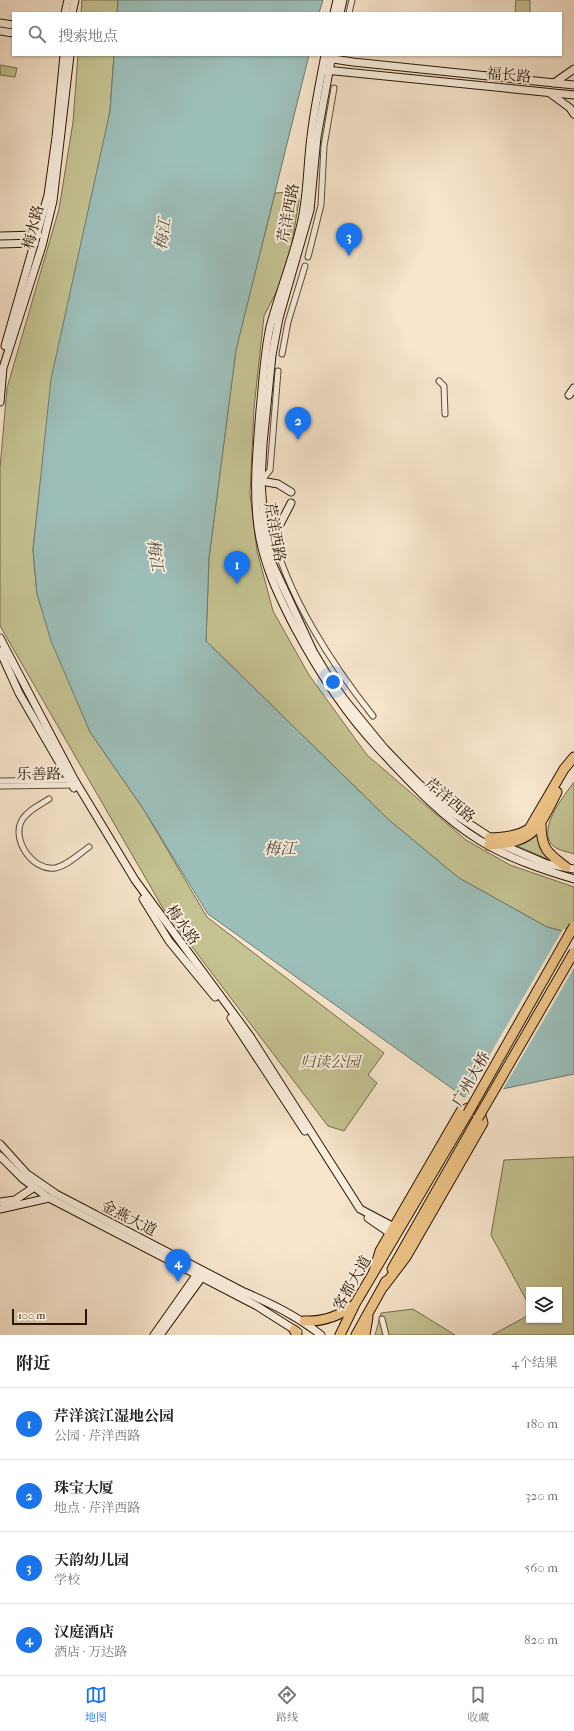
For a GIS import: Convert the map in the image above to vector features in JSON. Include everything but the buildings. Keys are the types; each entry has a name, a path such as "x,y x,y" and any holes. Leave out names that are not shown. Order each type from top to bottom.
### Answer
{"highway":[{"path":"489,841 521,834 529,829 564,769 574,758"},
{"path":"489,841 500,844 522,840 530,835 541,824 561,786 574,766"},
{"path":"541,824 541,838 545,849 550,856 570,868"},
{"name":"广州大桥","path":"390,1246 574,926"},
{"name":"广州大桥","path":"400,1252 574,952"},
{"path":"374,1271 380,1251 461,1111 468,1108 481,1116 483,1123 410,1250 384,1286"},
{"name":"客都大道","path":"340,1335 355,1304 390,1246"},
{"name":"客都大道","path":"356,1335 384,1286 400,1252"},
{"path":"304,1321 316,1321 331,1318 345,1312 355,1304"},
{"path":"366,1335 368,1312"}],"main road":[{"path":"65,12 68,0"},
{"path":"72,12 75,0"},
{"path":"334,12 337,0"},
{"path":"340,12 343,0"},
{"path":"0,23 12,25"},
{"path":"0,31 12,33"},
{"name":"梅水路","path":"0,364 38,235 53,171 64,56"},
{"name":"梅水路","path":"0,402 3,368 42,246 53,201 70,56"},
{"name":"芹洋西路","path":"328,57 317,137 310,210 275,336 263,444 261,481 264,526 271,560 313,651 344,699 385,749 418,783 489,841 540,869 574,879"},
{"name":"福长路","path":"328,57 574,85"},
{"path":"554,83 574,69"},
{"name":"芹洋西路","path":"326,70 311,135 308,192 304,212 289,270 271,326 266,353 256,470 257,519 262,546 267,567 280,599 311,658 338,700 369,738 420,794 479,840 489,841"},
{"name":"福长路","path":"326,70 574,95"},
{"path":"548,92 559,98 574,114"},
{"path":"0,236 38,235"},
{"path":"0,244 35,243"},
{"path":"569,395 574,388"},
{"path":"261,481 278,484 291,492"},
{"path":"273,533 291,503"},
{"name":"梅水路","path":"0,638 74,782"},
{"name":"梅水路","path":"0,651 19,693 135,880 250,1036 360,1209 367,1216 392,1230"},
{"path":"500,844 547,864 570,868"},
{"name":"金燕大道","path":"0,1144 27,1174 56,1194 244,1292 292,1314 304,1321 321,1335"},
{"name":"金燕大道","path":"0,1156 33,1188 49,1198 273,1315 297,1333"},
{"path":"0,1202 15,1200 33,1188"},
{"path":"0,1209 49,1198"},
{"path":"154,1335 200,1276"},
{"path":"160,1335 200,1276"},
{"path":"285,1323 292,1314"}],"street":[{"path":"349,12 352,0"},
{"path":"308,257 321,205 324,146 334,88"},
{"path":"282,354 288,322 305,266"},
{"path":"261,481 270,470 278,371"},
{"path":"439,381 444,386 445,414"},
{"path":"273,533 281,563 315,631 353,691 373,716"},
{"name":"乐善路","path":"0,781 74,782"},
{"name":"乐善路","path":"0,786 74,782"},
{"path":"49,799 30,811 22,820 20,829 21,840 29,857 49,868 57,868 73,859 89,847"},
{"path":"382,1319 386,1335"}],"green space":[{"path":"82,0 118,0 117,12 81,12"},
{"path":"516,0 530,0 530,12 515,12"},
{"name":"归读公园","path":"78,56 114,56 110,111 39,496 33,550 37,594 90,732 144,810 207,917 384,1053 368,1075 377,1083 344,1131 328,1126 164,910 0,626 0,468 7,388 59,209 73,122"},
{"path":"0,65 17,68 15,77 0,75"},
{"path":"293,192 299,200 288,269 264,316 254,408 250,494 257,551 273,611 309,675 367,755 466,840 510,865 574,887 574,934 547,927 459,878 389,820 206,641 209,558 236,349 275,193"},
{"path":"574,782 574,854 556,848 550,841 548,833 549,824 558,805"},
{"path":"537,835 541,848 547,859 515,845 526,842"},
{"path":"574,1157 574,1335 492,1335 526,1317 526,1323 562,1323 562,1287 526,1287 526,1299 491,1235 504,1160"},
{"path":"413,1309 455,1335 375,1335 381,1313"}],"water":[{"path":"118,0 323,0 319,12 117,12"},
{"name":"梅江","path":"114,56 309,56 236,350 209,558 206,641 389,820 459,878 547,927 574,934 574,1074 464,1097 208,914 144,810 90,732 51,641 37,594 33,550 51,379 110,111"}],"pier":[{"path":"563,929 574,932 574,968 502,1091 464,1099"}],"place":[{"name":"天韵幼儿园","path":"349,256"},
{"name":"珠宝大厦","path":"298,440"},
{"name":"芹洋滨江湿地公园","path":"237,584"},
{"name":"汉庭酒店","path":"178,1282"}]}
